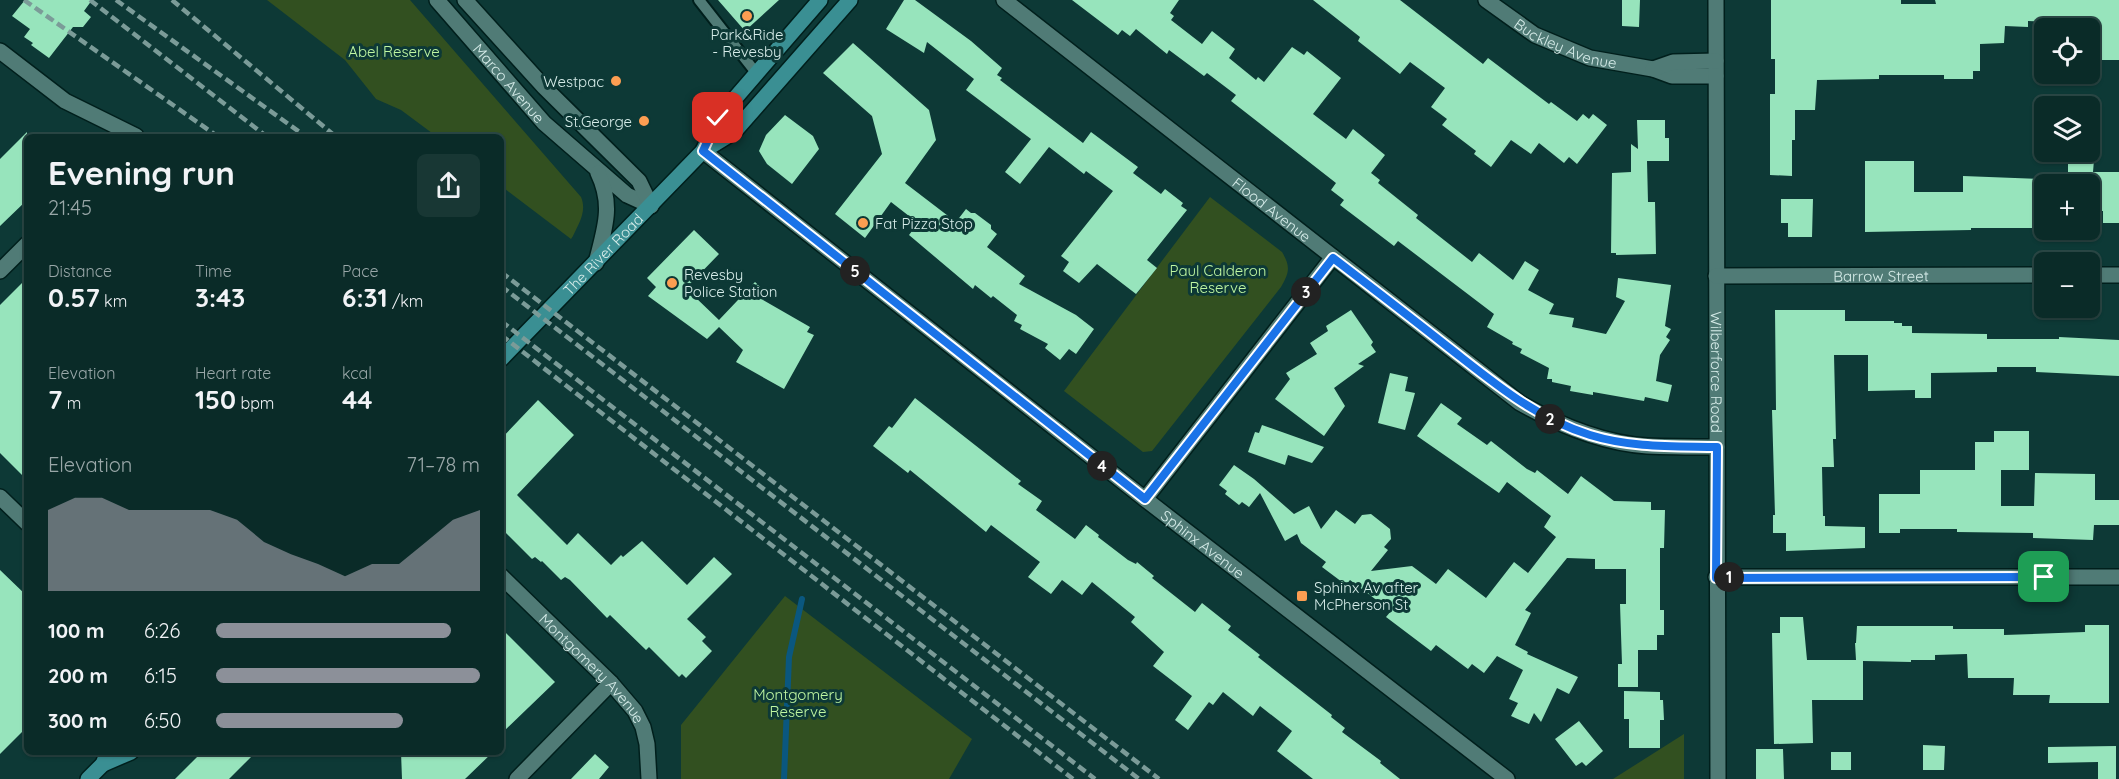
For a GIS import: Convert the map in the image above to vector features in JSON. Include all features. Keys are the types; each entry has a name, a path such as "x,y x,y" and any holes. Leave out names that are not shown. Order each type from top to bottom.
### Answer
{"main road":[{"name":"The River Road","path":"703,151 718,118 820,0"},
{"name":"The River Road","path":"504,356 703,151 734,132 850,0"},
{"path":"88,779 106,758"}],"street":[{"name":"Marco Avenue","path":"437,0 544,123 627,195 651,206"},
{"name":"Marco Avenue","path":"465,0 544,87 639,181 651,206"},
{"name":"Flood Avenue","path":"1004,0 1499,387 1543,416 1590,435 1619,442 1646,446 1717,447"},
{"name":"Buckley Avenue","path":"1486,0 1535,35 1564,49 1598,60 1653,69 1673,62 1716,69"},
{"name":"Wilberforce Road","path":"1716,0 1718,779"},
{"path":"0,51 65,101 132,134"},
{"name":"Sphinx Avenue","path":"703,151 1145,499 1507,779"},
{"path":"596,170 608,204 596,263"},
{"path":"0,271 24,247"},
{"path":"1145,499 1333,258"},
{"name":"Barrow Street","path":"1716,276 2034,275"},
{"path":"2100,275 2119,275"},
{"path":"0,497 24,520"},
{"path":"1716,578 2119,577"},
{"name":"Montgomery Avenue","path":"504,579 611,683 635,711 643,727 647,744 649,779"},
{"path":"517,779 611,683"}],"lane":[{"path":"699,0 757,74"}],"green space":[{"name":"Abel Reserve","path":"267,0 410,0 581,197 583,212 571,239 504,188 504,134 433,134 401,110 376,99 345,60"},
{"name":"Paul Calderon Reserve","path":"1210,197 1282,252 1288,266 1287,274 1281,287 1152,451 1143,452 1064,391"},
{"name":"Montgomery Reserve","path":"785,596 972,739 949,779 681,779 681,725"},
{"path":"1684,734 1684,779 1613,779"}],"building":[{"path":"25,0 92,0 84,11 91,17 83,27 73,27 49,58 24,37 30,29 12,16"},
{"name":"Park&Ride - Revesby","path":"718,0 779,0 745,31"},
{"path":"904,0 915,0 971,41 1002,68 997,75 1002,78 1000,80 1083,143 1091,132 1138,167 1133,173 1161,194 1165,189 1183,203 1181,206 1187,210 1147,260 1157,268 1136,294 1097,264 1079,283 1063,271 1069,262 1061,256 1113,191 1086,171 1084,174 1049,147 1020,184 1005,172 1031,139 966,90 974,79 927,42 924,53 886,29"},
{"path":"1072,0 1179,0 1170,13 1174,16 1171,20 1202,44 1212,31 1235,49 1229,58 1256,80 1258,77 1264,82 1292,47 1304,55 1307,51 1341,78 1313,114 1346,139 1353,129 1385,155 1371,173 1380,180 1378,183 1418,215 1416,218 1472,262 1479,253 1513,280 1525,261 1539,270 1528,290 1554,304 1549,314 1574,318 1572,327 1606,334 1625,301 1616,297 1618,278 1671,285 1665,326 1671,329 1666,337 1670,340 1660,355 1656,381 1672,385 1668,402 1645,397 1644,401 1593,392 1593,395 1570,391 1571,386 1547,379 1549,368 1520,353 1522,349 1487,327 1494,314 1398,241 1394,246 1340,205 1344,200 1331,190 1336,183 1231,101 1236,95 1207,73 1204,76 1169,50 1167,54 1136,29 1130,36 1122,30 1118,35"},
{"path":"1313,0 1400,0 1483,64 1488,58 1549,104 1551,102 1577,121 1583,114 1589,119 1593,114 1607,125 1577,164 1569,157 1564,163 1539,143 1531,154 1511,140 1491,167 1474,154 1476,151 1442,125 1447,119 1431,107 1445,88 1410,62 1400,74 1358,41 1360,37"},
{"path":"1622,0 1640,0 1639,27 1622,26"},
{"path":"1771,0 1901,0 1901,4 1936,4 1935,0 2119,0 2119,60 2100,60 2100,18 2034,18 2034,21 2028,21 2028,27 2005,26 2004,43 1980,44 1980,71 1973,71 1973,79 1944,79 1944,75 1879,75 1879,79 1817,80 1815,110 1795,110 1792,176 1770,175 1770,94 1775,94 1775,59 1771,59"},
{"path":"853,43 929,110 936,140 905,183 956,222 966,209 991,225 991,229 997,234 987,247 1025,276 1019,284 1076,315 1094,329 1076,354 1069,349 1060,360 1045,348 1048,344 1020,329 1022,325 1014,321 1017,315 975,285 973,289 909,235 918,223 891,202 865,238 835,214 882,154 872,116 823,73"},
{"path":"785,115 813,136 819,149 792,184 767,164 759,151 766,135"},
{"path":"1637,120 1665,120 1665,138 1669,138 1669,161 1647,161 1648,202 1655,202 1656,254 1616,255 1616,253 1611,253 1612,173 1631,172 1631,144 1638,149"},
{"path":"24,135 24,203 0,226 0,159"},
{"path":"1865,161 1914,161 1914,192 1963,192 1963,176 2034,179 2034,228 1865,232"},
{"path":"2068,162 2094,162 2093,172 2119,172 2119,223 2103,223 2103,211 2100,211 2100,174 2068,174"},
{"path":"1781,199 1813,199 1812,237 1788,237 1788,223 1781,223"},
{"path":"694,230 719,254 689,285 697,292 694,296 719,320 755,282 769,295 763,300 810,327 807,332 814,335 784,389 736,362 743,350 719,327 707,339 648,296 656,287 647,278"},
{"path":"24,281 24,477 0,453 0,305"},
{"path":"1351,310 1373,342 1371,345 1376,352 1358,364 1364,366 1334,388 1345,406 1324,436 1275,399 1290,379 1286,373 1317,354 1310,343 1328,331 1326,326"},
{"path":"1775,310 1845,310 1845,321 1894,321 1894,323 1902,323 1902,326 1912,326 1912,333 1987,334 1987,339 2059,339 2059,337 2119,340 2119,376 2036,372 2036,367 1997,367 1997,372 1931,373 1931,398 1915,398 1915,390 1868,391 1868,355 1834,355 1836,439 1833,439 1834,467 1822,467 1823,516 1825,516 1825,526 1865,527 1865,548 1786,551 1786,533 1773,533 1773,515 1775,515 1772,410 1776,410"},
{"path":"1390,373 1408,377 1405,391 1415,393 1405,430 1378,423"},
{"path":"915,398 1021,481 1018,484 1042,501 1036,510 1075,539 1086,525 1128,560 1136,564 1137,562 1154,576 1152,578 1195,612 1202,603 1231,626 1228,630 1260,655 1258,657 1332,715 1331,717 1345,728 1342,732 1381,761 1380,763 1400,779 1313,779 1277,751 1292,731 1260,706 1253,716 1223,692 1213,705 1209,702 1188,730 1175,720 1192,696 1153,666 1164,652 1131,622 1135,617 1092,582 1082,595 1062,580 1051,594 1028,577 1040,562 991,525 986,532 910,470 908,473 873,446 889,426 892,428"},
{"path":"538,400 574,435 517,495 567,545 578,533 611,565 642,541 687,585 714,557 732,574 687,619 706,637 702,641 712,651 686,678 682,674 679,677 649,647 646,650 610,615 607,618 570,580 565,577 561,580 542,561 535,557 532,559 504,531 504,436"},
{"path":"1441,403 1462,418 1457,424 1487,445 1491,441 1527,469 1535,473 1537,470 1568,494 1581,476 1614,501 1651,502 1651,510 1665,510 1664,548 1660,548 1660,610 1664,610 1664,635 1657,635 1657,650 1638,650 1638,687 1618,687 1618,664 1622,664 1620,604 1626,604 1626,569 1595,569 1595,559 1567,558 1525,610 1531,613 1515,645 1528,652 1527,654 1578,677 1569,694 1557,688 1541,722 1534,713 1529,724 1511,716 1518,703 1509,699 1523,670 1497,656 1484,673 1472,664 1468,669 1436,645 1431,651 1386,617 1391,611 1350,580 1346,585 1322,567 1326,562 1301,543 1297,534 1285,541 1260,493 1249,507 1242,502 1239,505 1225,494 1227,491 1219,485 1234,465 1254,479 1294,514 1309,506 1321,529 1336,510 1355,524 1362,515 1371,514 1390,529 1391,539 1384,547 1388,550 1371,571 1412,566 1436,584 1448,569 1486,598 1514,562 1528,573 1556,537 1544,527 1551,516 1507,482 1499,493 1417,436"},
{"path":"1262,425 1324,447 1312,463 1288,455 1285,465 1248,452 1255,432 1259,433"},
{"path":"1994,431 2029,431 2029,470 2001,470 2001,506 2034,506 2035,473 2095,474 2095,500 2119,500 2119,525 2094,525 2093,540 2033,538 2033,533 1957,532 1957,529 1900,529 1900,533 1879,533 1879,494 1920,494 1920,470 1975,470 1975,442 1994,442"},
{"path":"0,570 24,593 24,730 0,754"},
{"path":"1780,617 1803,617 1807,660 1856,660 1857,626 1953,626 1953,629 2004,629 2004,635 2085,632 2085,625 2109,625 2109,703 2049,703 2050,695 2013,695 2014,678 1968,678 1967,654 1935,655 1935,660 1911,660 1911,662 1863,661 1863,700 1812,700 1813,743 1774,744 1772,633 1780,633"},
{"path":"504,631 555,682 504,731"},
{"path":"1624,691 1660,692 1660,700 1663,700 1664,720 1660,720 1660,748 1629,748 1629,719 1624,719"},
{"path":"1579,721 1603,751 1586,766 1582,762 1576,766 1555,739"},
{"path":"1923,745 1945,746 1944,770 1923,770"},
{"path":"2116,746 2116,779 2098,779 2098,762 2048,763 2048,747"},
{"path":"1756,749 1783,749 1784,779 1756,779"},
{"path":"1831,752 1851,752 1851,770 1831,770"},
{"path":"595,754 609,767 599,779 571,779"},
{"path":"199,755 253,755 229,779 175,779"},
{"path":"401,755 490,755 465,779 402,779"}],"waterway":[{"path":"784,779 789,657 802,599"}],"railway":[{"path":"24,0 214,134"},
{"path":"90,0 263,134"},
{"path":"116,0 302,134"},
{"path":"172,0 333,134"},
{"path":"504,274 1159,779"},
{"path":"504,288 1139,779"},
{"path":"504,323 1095,779"},
{"path":"504,337 1073,779"}],"place":[{"name":"Park&Ride - Revesby","path":"747,16"},
{"name":"Westpac","path":"616,81"},
{"name":"St.George","path":"644,121"},
{"name":"Fat Pizza Stop","path":"863,223"},
{"name":"Revesby Police Station","path":"672,283"},
{"name":"Sphinx Av after McPherson St","path":"1302,596"}],"route":[{"path":"718,118 703,151 1145,499 1333,258 1499,387 1543,416 1590,435 1619,442 1646,446 1717,447 1716,578 2044,577"}]}
